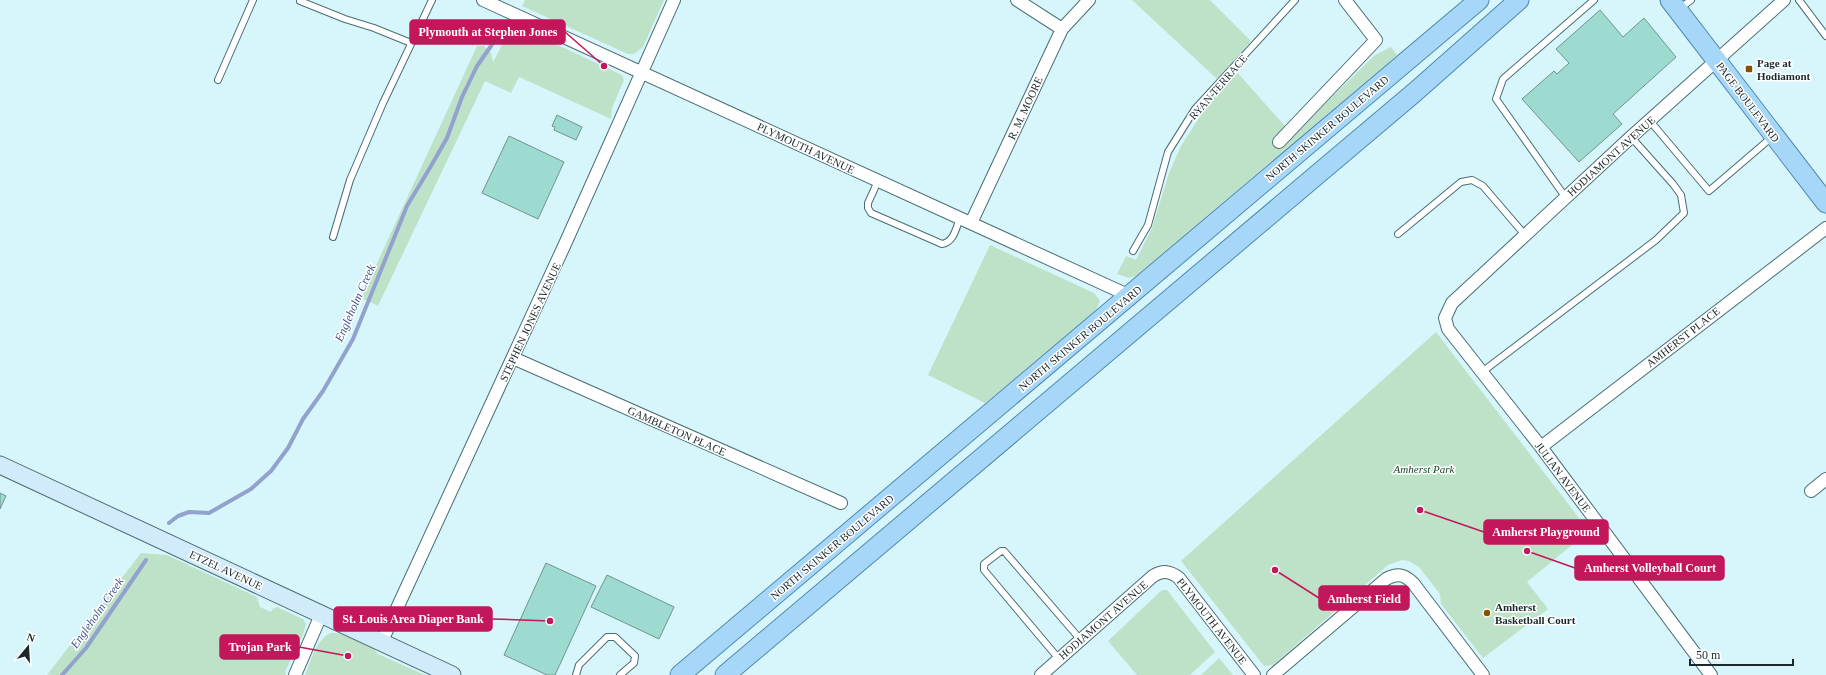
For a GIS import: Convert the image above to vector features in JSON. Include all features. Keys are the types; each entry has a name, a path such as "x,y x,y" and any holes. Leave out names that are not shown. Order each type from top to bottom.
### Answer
{"main road":[{"name":"NORTH SKINKER BOULEVARD","path":"680,675 1479,0"},
{"path":"725,675 1415,92 1519,0"},
{"name":"PAGE BOULEVARD","path":"1680,3 1717,61 1826,204"}],"street":[{"name":"PLYMOUTH AVENUE","path":"483,0 1130,296"},
{"name":"STEPHEN JONES AVENUE","path":"381,643 643,73 674,0"},
{"path":"1017,0 1062,30"},
{"name":"R. M. MOORE","path":"966,220 1062,30 1089,0"},
{"path":"1279,142 1376,40 1345,0"},
{"name":"HODIAMONT AVENUE","path":"1445,318 1452,303 1631,137 1784,0"},
{"name":"AMHERST PLACE","path":"1541,447 1826,228"},
{"name":"JULIAN AVENUE","path":"1445,318 1448,329 1541,447 1711,675"},
{"name":"GAMBLETON PLACE","path":"513,358 841,503"},
{"name":"ETZEL AVENUE","path":"0,465 452,675"},
{"path":"1811,491 1826,479"},
{"name":"HODIAMONT AVENUE","path":"1041,675 1153,576 1160,572 1167,572"},
{"name":"PLYMOUTH AVENUE","path":"1167,572 1179,578 1254,675"},
{"path":"1274,675 1386,579 1393,575 1408,577 1483,675"},
{"path":"295,675 321,615"}],"lane":[{"path":"218,80 253,0"},
{"path":"333,236 350,180 383,103 432,0"},
{"name":"RYAN TERRACE","path":"1133,251 1148,226 1168,152 1195,109 1295,0"},
{"path":"1566,198 1496,99 1503,79 1594,0"},
{"path":"1800,0 1826,36"},
{"path":"300,1 344,20 374,28 411,43"},
{"path":"1650,121 1709,191 1774,136"},
{"path":"1482,372 1656,240 1684,214 1680,195 1673,184 1631,137"},
{"path":"1398,234 1461,182 1472,180 1484,186 1525,235"},
{"path":"878,181 868,203 868,208 871,213 942,244 948,243 966,220"},
{"path":"1059,659 984,570 984,564 1001,551 1004,551 1080,639"},
{"path":"576,675 579,666 607,636 615,637 636,656 634,663 620,675"}],"green space":[{"path":"525,0 664,0 643,47 634,54 628,54 522,6"},
{"path":"1132,0 1210,0 1251,41 1217,79"},
{"path":"513,24 622,75 624,80 612,108 611,119 519,77 511,93 485,81 378,306 361,298 477,46 484,46 491,53 493,62"},
{"path":"1391,47 1397,55 1136,276 1129,278 1117,274 1126,256 1136,260 1152,228 1169,173 1181,146 1206,107 1236,71 1293,135 1375,55"},
{"path":"990,245 1094,293 1100,301 1096,310 1089,318 985,403 928,375"},
{"name":"Amherst Park","path":"1436,332 1589,531 1527,582 1548,609 1483,658 1441,604 1440,594 1419,567 1409,561 1402,560 1388,565 1273,665 1264,666 1181,561"},
{"path":"141,553 167,555 257,597 260,607 271,612 272,609 277,607 303,619 306,624 303,635 285,672 286,675 47,675"},
{"path":"1162,590 1167,590 1215,652 1190,675 1137,675 1108,641"},
{"path":"331,633 343,634 364,642 378,654 425,675 305,675 321,640"},
{"path":"1219,658 1233,675 1201,675"}],"building":[{"path":"1600,10 1623,37 1644,18 1676,57 1613,114 1622,124 1579,162 1522,99 1554,71 1557,74 1569,63 1556,49"},
{"path":"557,115 582,127 576,140 554,130 555,127 552,126"},
{"path":"509,136 564,162 538,219 482,193"},
{"path":"0,493 6,496 0,509"},
{"path":"546,563 596,586 555,675 547,675 504,655"},
{"path":"607,575 674,607 659,639 591,607"}],"waterway":[{"name":"Engleholm Creek","path":"169,523 178,516 189,512 209,513 251,489 271,471 288,448 303,419 323,391 353,339 407,206 447,138 462,97 477,66 499,32"},
{"name":"Engleholm Creek","path":"62,675 86,648 146,560"}],"place":[{"name":"Plymouth at Stephen Jones","path":"604,66"},
{"name":"Page at Hodiamont","path":"1749,69"},
{"name":"Amherst Playground","path":"1420,510"},
{"name":"Amherst Volleyball Court","path":"1527,551"},
{"name":"Amherst Field","path":"1275,570"},
{"name":"Amherst Basketball Court","path":"1487,613"},
{"name":"St. Louis Area Diaper Bank","path":"550,621"},
{"name":"Trojan Park","path":"348,656"}]}
